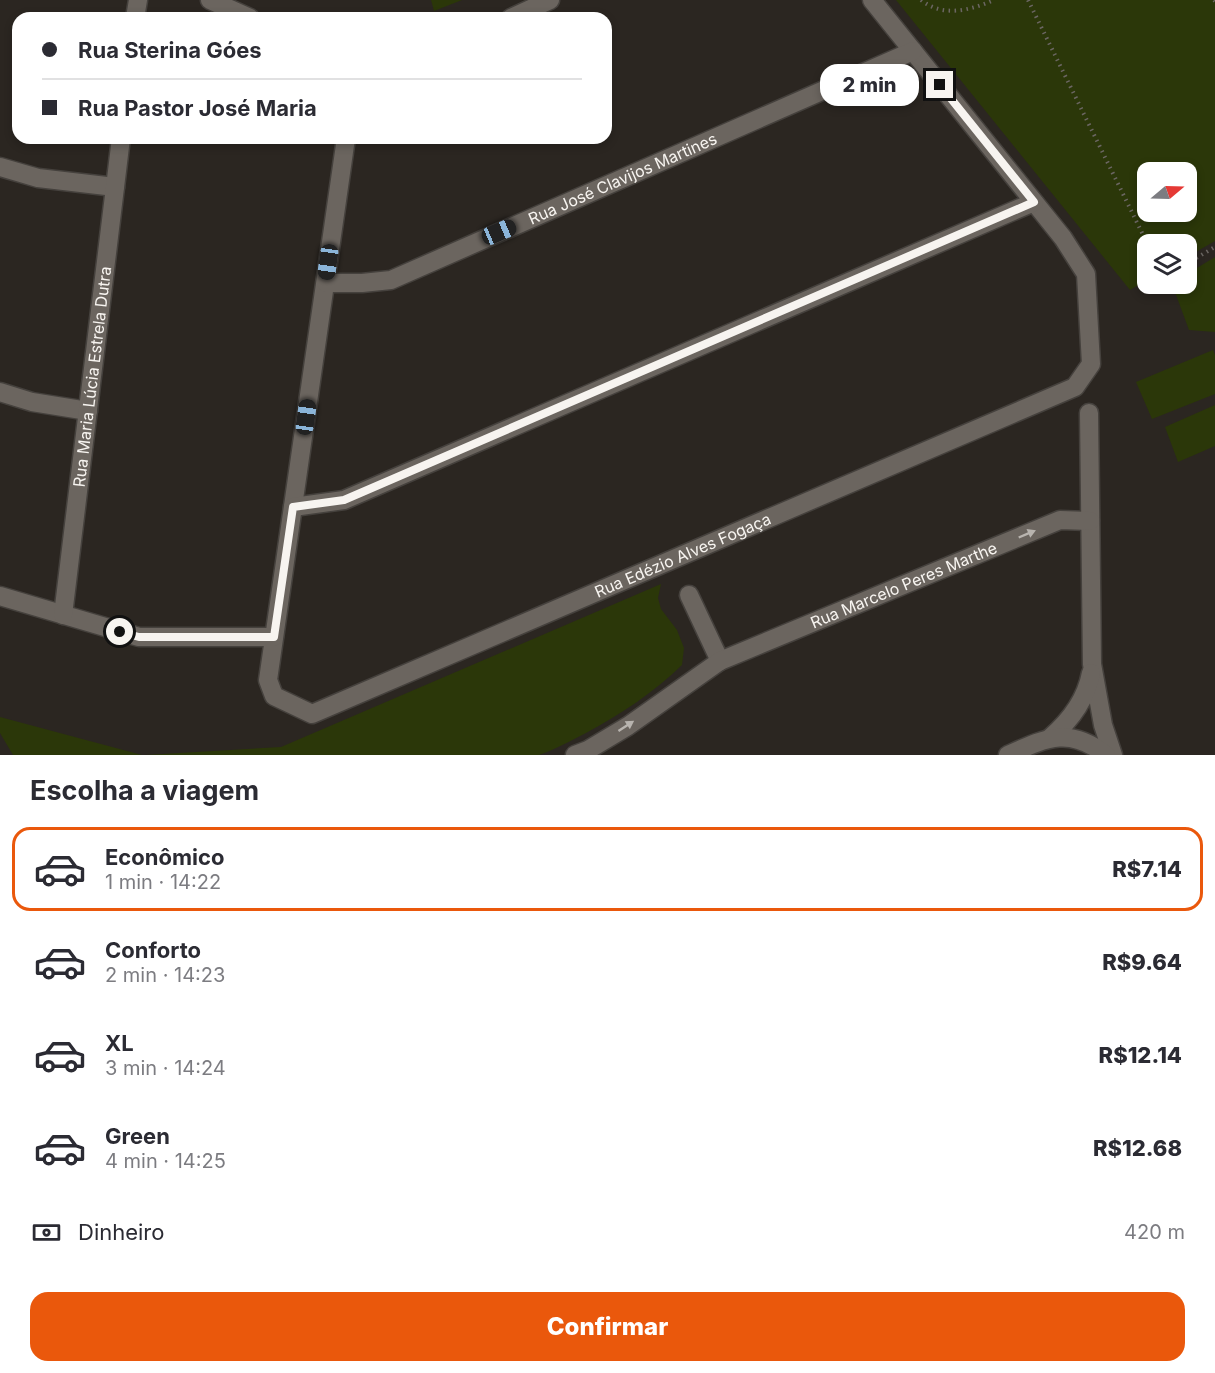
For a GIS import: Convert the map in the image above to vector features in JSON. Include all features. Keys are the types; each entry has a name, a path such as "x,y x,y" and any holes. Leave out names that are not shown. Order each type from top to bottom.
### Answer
{"street":[{"path":"210,0 237,12"},
{"path":"524,12 549,0"},
{"path":"293,507 344,500 1034,202 872,0"},
{"name":"Rua José Clavijos Martines","path":"326,283 391,280 913,51"},
{"name":"Rua Maria Lúcia Estrela Dutra","path":"63,615 120,144"},
{"path":"0,596 139,637 274,637 345,144"},
{"path":"0,167 38,178 115,187"},
{"name":"Rua Edézio Alves Fogaça","path":"274,637 268,680 274,696 312,714 1075,387 1091,364 1086,274 1063,238 1034,202"},
{"path":"0,392 32,402 88,411"},
{"path":"1089,413 1092,663 1102,725 1113,755"},
{"name":"Rua Marcelo Peres Marthe","path":"575,755 588,750 628,726 720,661 1060,520 1090,521"},
{"path":"689,595 720,661"},
{"path":"1050,738 1063,727 1079,707 1088,687 1092,663"},
{"path":"1008,755 1050,738 1064,737 1091,741 1099,738 1102,725"},
{"path":"1083,740 1106,755"}],"path":[{"path":"921,0 927,5 944,10 962,11 994,0"},
{"path":"1028,0 1143,234"},
{"path":"1197,258 1215,247"}],"green space":[{"path":"431,0 462,0 434,11"},
{"path":"896,0 1215,0 1215,241 1197,251 1197,234 1137,234 1137,286 1130,290"},
{"path":"1215,257 1215,332 1189,330 1176,294 1197,294 1197,268"},
{"path":"1213,350 1215,394 1152,419 1136,382"},
{"path":"1215,405 1215,446 1178,462 1165,427"},
{"path":"661,584 658,598 661,609 677,630 684,648 682,665 660,685 624,711 586,733 539,755 145,755 281,747"},
{"path":"0,717 142,755 13,755 0,733"}],"route":[{"path":"120,632 139,637 274,637 293,507 344,500 1034,202 940,85"}]}
